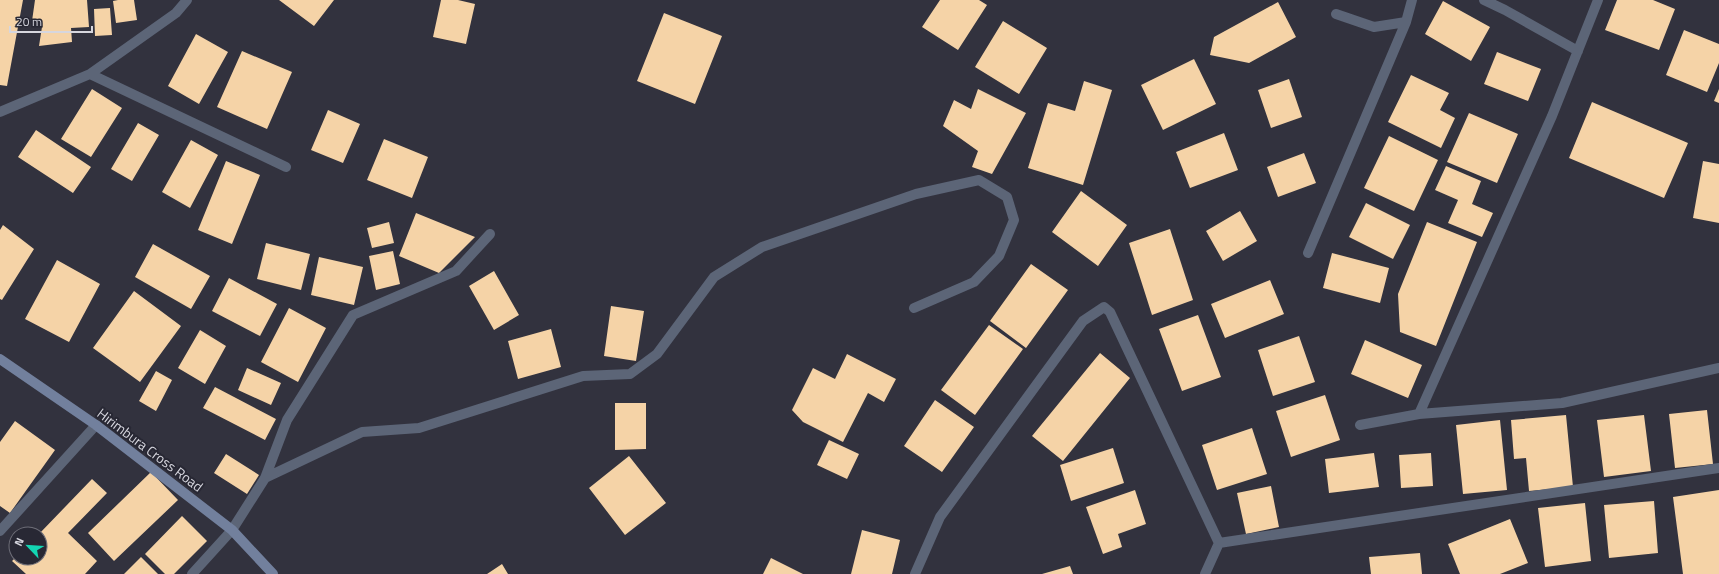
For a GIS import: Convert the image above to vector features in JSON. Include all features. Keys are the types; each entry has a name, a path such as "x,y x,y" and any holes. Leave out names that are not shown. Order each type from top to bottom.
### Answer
{"main road":[{"name":"Hirimbura Cross Road","path":"0,359 96,425 232,530 272,574"}],"street":[{"path":"0,112 90,74 176,13 187,0"},
{"path":"1308,253 1406,22 1412,0"},
{"path":"1484,0 1505,10 1578,51"},
{"path":"1419,414 1552,116 1598,0"},
{"path":"1336,14 1374,27 1406,22"},
{"path":"90,74 286,167"},
{"path":"265,478 362,432 419,428 584,376 630,374 657,354 714,277 762,247 916,194 979,180 1007,198 1014,220 999,256 974,282 914,308"},
{"path":"192,574 232,530 265,478 287,420 353,315 456,271 490,234"},
{"path":"915,574 940,517 1084,321 1104,307 1110,312 1219,543 1205,574"},
{"path":"1360,425 1419,414 1562,403 1719,368"},
{"path":"0,531 96,425"},
{"path":"1219,543 1719,468"}],"building":[{"path":"0,0 23,0 7,86 0,85"},
{"path":"35,0 87,0 89,27 71,28 72,42 39,46 42,27 32,21"},
{"path":"134,0 137,20 116,23 113,1"},
{"path":"279,0 334,0 314,26"},
{"path":"441,0 458,0 475,4 466,44 433,37"},
{"path":"940,0 979,0 987,5 958,50 922,27"},
{"path":"1617,0 1653,0 1675,9 1659,50 1605,30"},
{"path":"1443,1 1490,27 1471,61 1425,34"},
{"path":"1278,2 1296,37 1249,63 1210,55 1214,37"},
{"path":"110,8 112,35 95,36 94,9"},
{"path":"664,13 722,36 695,104 637,81"},
{"path":"1003,21 1047,48 1019,94 975,67"},
{"path":"1684,30 1719,44 1719,63 1707,92 1666,75"},
{"path":"196,34 228,52 199,104 168,86"},
{"path":"242,51 292,72 267,129 217,107"},
{"path":"1497,52 1541,69 1528,101 1484,84"},
{"path":"1194,59 1216,104 1163,130 1141,85"},
{"path":"1411,75 1449,93 1440,110 1455,118 1441,148 1388,122"},
{"path":"1289,79 1302,117 1271,128 1258,90"},
{"path":"1084,81 1112,90 1083,185 1028,168 1048,103 1075,111"},
{"path":"92,89 122,108 91,157 61,139"},
{"path":"978,89 1026,113 992,174 972,167 978,151 943,126 954,100 971,109"},
{"path":"1719,89 1719,103 1714,101"},
{"path":"1592,102 1688,143 1664,198 1569,158"},
{"path":"328,110 360,124 343,163 311,150"},
{"path":"1469,113 1518,134 1497,183 1447,162"},
{"path":"138,123 159,135 132,181 111,169"},
{"path":"36,130 91,167 73,193 18,157"},
{"path":"1224,133 1238,170 1190,188 1176,152"},
{"path":"1389,136 1438,160 1414,211 1364,188"},
{"path":"384,139 428,157 412,198 367,180"},
{"path":"191,140 218,155 190,208 162,192"},
{"path":"1304,153 1316,183 1278,197 1267,167"},
{"path":"226,161 260,175 232,244 198,230"},
{"path":"1703,161 1719,164 1719,223 1693,218"},
{"path":"1446,166 1481,181 1472,204 1493,213 1482,237 1448,223 1458,200 1435,190"},
{"path":"1081,191 1127,225 1098,266 1052,232"},
{"path":"1366,203 1410,225 1393,259 1349,237"},
{"path":"1240,211 1257,241 1223,261 1206,231"},
{"path":"416,213 475,237 439,273 399,256"},
{"path":"389,222 394,243 372,248 367,228"},
{"path":"1427,222 1477,242 1436,346 1400,332 1398,294"},
{"path":"3,225 34,249 2,300 0,299 0,230"},
{"path":"1170,229 1193,300 1152,315 1129,243"},
{"path":"266,243 310,254 301,290 257,279"},
{"path":"153,244 210,276 191,309 135,277"},
{"path":"393,251 400,284 376,290 369,256"},
{"path":"1332,253 1389,268 1380,303 1323,288"},
{"path":"319,257 363,267 354,305 311,295"},
{"path":"57,260 100,284 69,342 25,319"},
{"path":"1031,264 1068,290 1026,348 990,321"},
{"path":"494,271 519,315 494,330 469,286"},
{"path":"229,278 277,304 260,336 212,311"},
{"path":"1270,280 1284,314 1225,338 1211,304"},
{"path":"134,291 181,326 140,382 93,348"},
{"path":"611,306 644,311 636,361 604,356"},
{"path":"289,308 326,328 298,382 261,362"},
{"path":"1198,315 1221,377 1182,391 1159,329"},
{"path":"989,325 1023,349 975,415 941,390"},
{"path":"551,329 561,367 518,379 508,341"},
{"path":"200,330 226,346 205,384 178,368"},
{"path":"1299,336 1315,382 1273,396 1258,350"},
{"path":"1365,340 1422,365 1408,398 1351,374"},
{"path":"1100,353 1130,378 1063,461 1032,436"},
{"path":"847,354 896,379 884,402 868,393 843,442 803,422 792,410 813,368 835,379"},
{"path":"247,368 281,383 271,405 238,390"},
{"path":"156,371 172,380 156,411 139,401"},
{"path":"215,387 276,419 265,440 203,408"},
{"path":"1325,395 1340,440 1291,457 1276,411"},
{"path":"935,400 974,427 942,472 904,446"},
{"path":"615,403 646,403 646,449 615,450"},
{"path":"1707,410 1713,464 1675,468 1669,414"},
{"path":"1566,415 1573,487 1529,491 1526,458 1514,459 1511,420"},
{"path":"1644,415 1651,471 1604,477 1597,420"},
{"path":"1500,420 1507,490 1463,494 1456,425"},
{"path":"15,421 55,450 10,513 0,506 0,442"},
{"path":"1252,428 1267,474 1217,490 1202,445"},
{"path":"829,440 859,454 847,479 817,465"},
{"path":"1113,448 1124,483 1071,501 1060,465"},
{"path":"1374,453 1379,487 1329,493 1325,459"},
{"path":"1431,453 1433,486 1401,488 1399,455"},
{"path":"226,454 259,475 247,494 214,473"},
{"path":"629,456 666,503 625,535 589,488"},
{"path":"151,472 178,500 114,561 88,533"},
{"path":"92,479 107,493 68,533 97,561 85,574 26,574 17,566 48,566 48,526 47,526"},
{"path":"1271,486 1279,527 1246,534 1237,493"},
{"path":"1135,490 1146,524 1118,534 1122,547 1103,554 1086,507"},
{"path":"1719,490 1719,574 1683,574 1673,497"},
{"path":"1654,501 1658,553 1609,558 1604,505"},
{"path":"1585,503 1591,561 1545,567 1538,508"},
{"path":"182,516 207,541 174,574 165,574 145,554"},
{"path":"1510,519 1528,563 1500,574 1460,574 1448,544"},
{"path":"862,530 900,540 892,574 851,574"},
{"path":"1420,553 1422,574 1371,574 1369,557"},
{"path":"141,557 158,574 124,574"},
{"path":"771,558 803,574 763,574"},
{"path":"502,564 508,574 487,574"},
{"path":"1070,566 1073,574 1042,574"}]}
